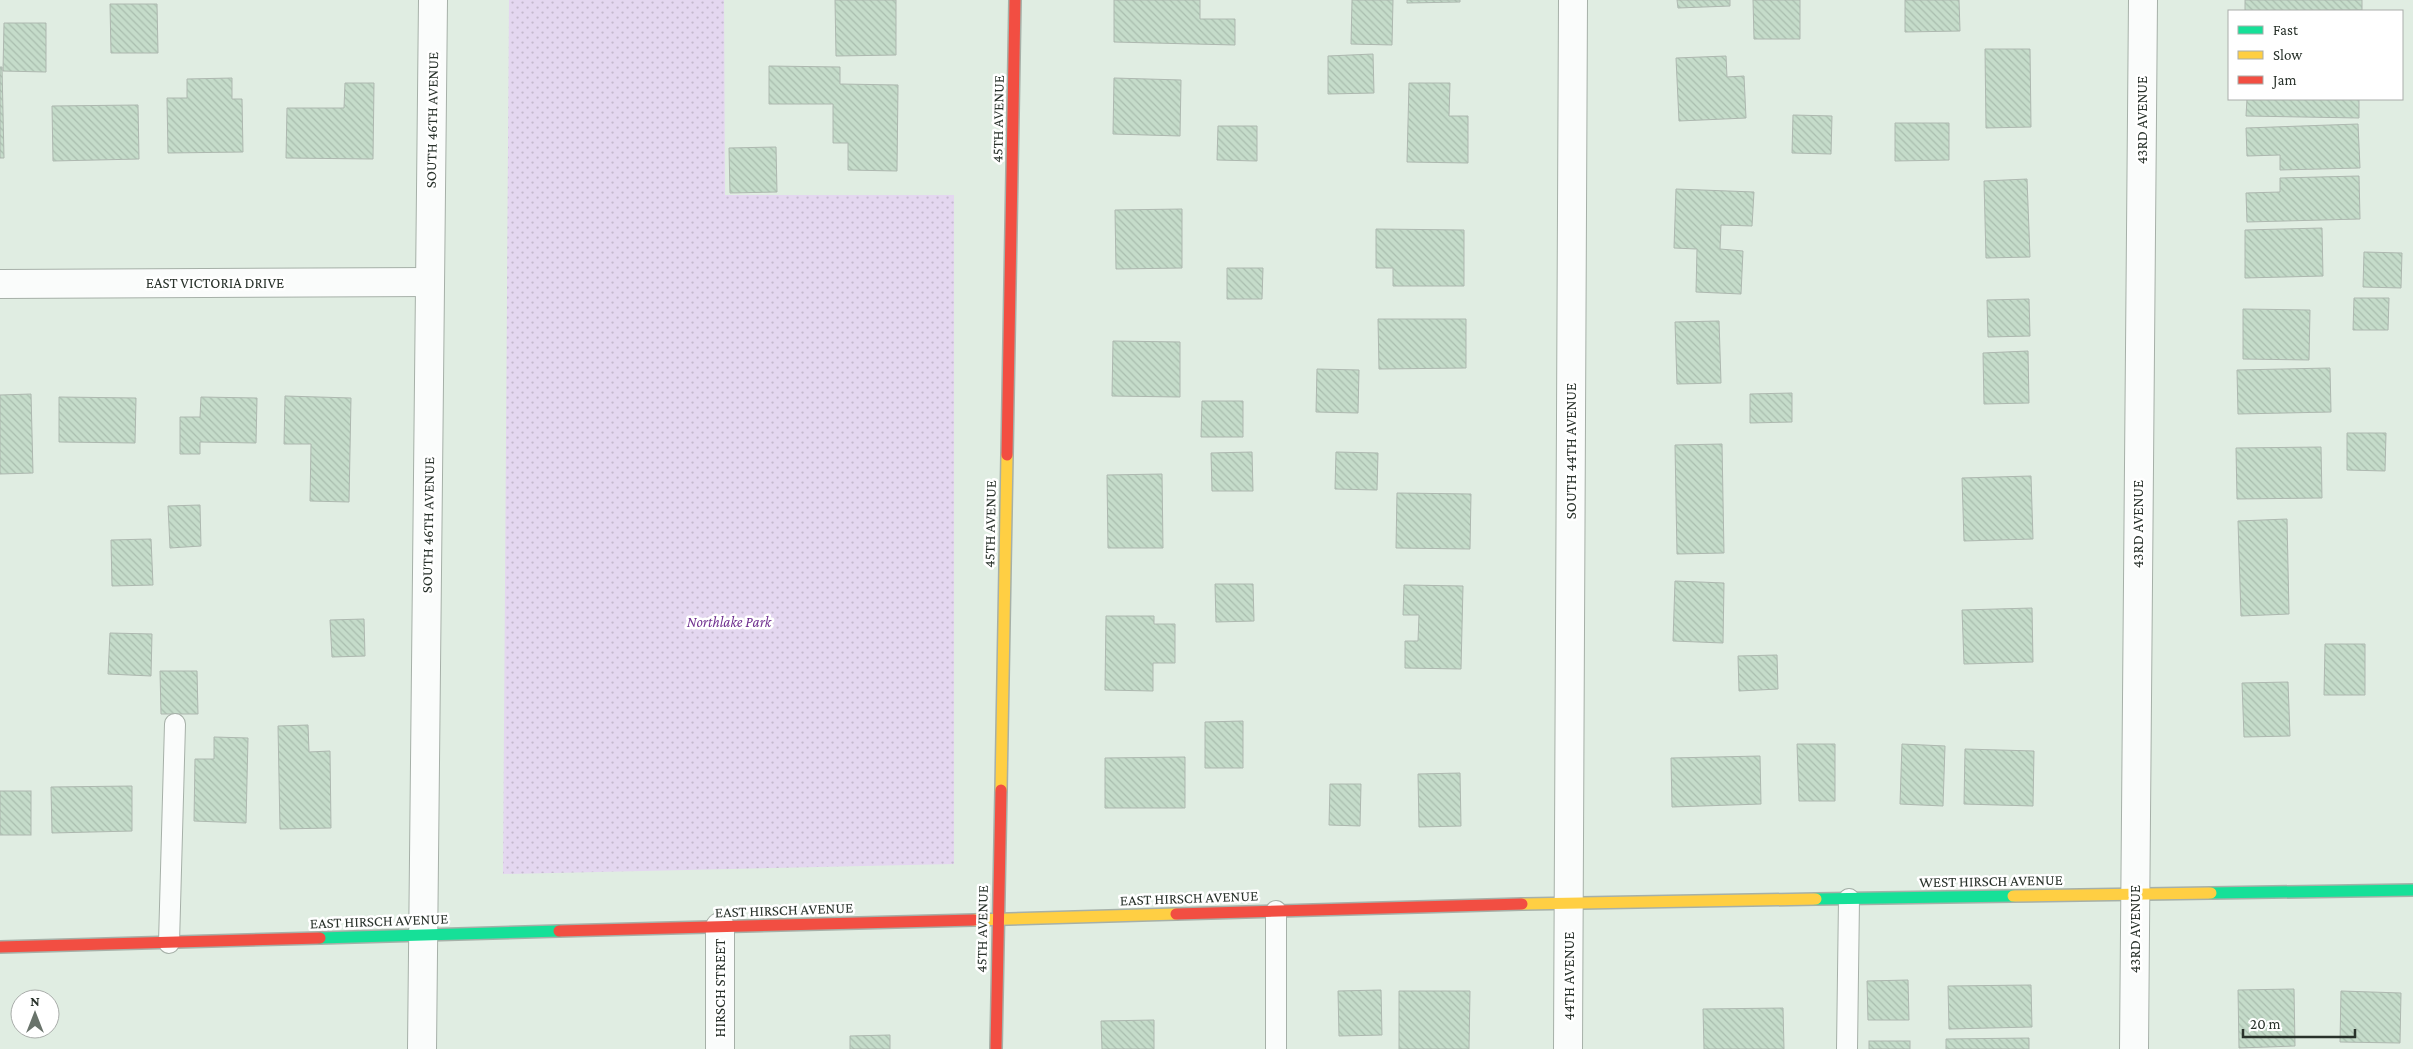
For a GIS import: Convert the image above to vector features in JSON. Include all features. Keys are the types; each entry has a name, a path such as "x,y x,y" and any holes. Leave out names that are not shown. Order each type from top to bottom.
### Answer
{"street":[{"name":"SOUTH 46TH AVENUE","path":"422,1049 433,0"},
{"name":"45TH AVENUE","path":"996,1049 1015,0"},
{"name":"SOUTH 44TH AVENUE","path":"1569,903 1573,0"},
{"name":"43RD AVENUE","path":"2134,1049 2143,0"},
{"name":"EAST VICTORIA DRIVE","path":"0,284 430,282"},
{"name":"WEST HIRSCH AVENUE","path":"1569,903 2413,890"},
{"name":"EAST HIRSCH AVENUE","path":"0,948 1569,903"},
{"name":"44TH AVENUE","path":"1568,1049 1569,903"},
{"name":"HIRSCH STREET","path":"720,927 720,1049"}],"lane":[{"path":"169,943 175,724"},
{"path":"1847,1049 1848,899"},
{"path":"1276,911 1276,1049"}],"green space":[{"name":"Northlake Park","path":"509,0 724,0 725,195 954,195 954,864 503,874"}],"building":[{"path":"835,0 896,0 896,55 836,56"},
{"path":"1114,0 1200,0 1200,19 1235,19 1235,45 1114,42"},
{"path":"1352,0 1393,0 1392,45 1351,44"},
{"path":"1407,0 1460,0 1460,2 1407,3"},
{"path":"1677,0 1730,0 1730,6 1678,8"},
{"path":"1753,0 1800,0 1800,39 1754,39"},
{"path":"1905,0 1959,0 1960,31 1905,32"},
{"path":"2245,0 2362,0 2362,10 2245,10"},
{"path":"110,4 157,4 158,53 111,53"},
{"path":"4,23 46,23 46,72 3,71"},
{"path":"1985,49 2030,49 2031,127 1986,128"},
{"path":"1373,54 1374,93 1328,94 1328,56"},
{"path":"1726,56 1727,77 1744,76 1746,118 1679,121 1676,58"},
{"path":"769,66 840,67 840,84 898,85 897,171 848,170 848,143 833,143 833,104 769,104"},
{"path":"0,67 2,67 4,158 0,158"},
{"path":"232,78 232,99 242,99 243,152 168,153 167,98 187,98 187,79"},
{"path":"1114,78 1181,80 1180,136 1113,134"},
{"path":"345,83 374,83 373,159 286,158 287,108 344,108"},
{"path":"1409,83 1450,83 1449,116 1468,116 1468,163 1407,162"},
{"path":"2247,100 2359,100 2359,118 2246,116"},
{"path":"138,105 139,159 53,161 52,106"},
{"path":"1793,115 1832,116 1831,154 1792,153"},
{"path":"1895,123 1949,123 1949,160 1895,161"},
{"path":"2358,124 2360,168 2280,170 2280,155 2247,156 2246,128"},
{"path":"1218,126 1257,126 1257,161 1217,160"},
{"path":"776,147 777,192 730,193 729,148"},
{"path":"2359,176 2360,219 2247,222 2246,193 2280,192 2280,178"},
{"path":"2027,179 2030,257 1986,258 1984,181"},
{"path":"1676,189 1754,192 1752,226 1721,225 1720,249 1743,251 1741,294 1696,292 1697,249 1674,248"},
{"path":"1182,209 1182,268 1116,269 1115,210"},
{"path":"2322,228 2323,276 2245,278 2245,230"},
{"path":"1376,229 1464,230 1464,286 1393,286 1393,268 1376,268"},
{"path":"2364,252 2402,253 2401,288 2363,287"},
{"path":"1227,268 1263,268 1262,299 1227,299"},
{"path":"2354,298 2389,298 2388,330 2353,330"},
{"path":"2029,299 2030,336 1988,337 1987,300"},
{"path":"2243,309 2310,310 2309,360 2243,359"},
{"path":"1378,319 1466,319 1466,368 1379,369"},
{"path":"1719,321 1721,383 1677,384 1675,322"},
{"path":"1113,341 1180,342 1180,397 1112,396"},
{"path":"2028,351 2029,403 1984,404 1983,353"},
{"path":"2330,368 2331,412 2238,414 2237,370"},
{"path":"1317,369 1359,370 1358,413 1316,412"},
{"path":"1792,393 1792,422 1750,423 1750,394"},
{"path":"31,394 33,473 0,474 0,395"},
{"path":"285,396 351,398 349,502 310,501 311,444 284,444"},
{"path":"59,397 136,398 135,443 59,442"},
{"path":"201,397 257,398 256,443 200,442 200,454 180,454 180,417 200,417"},
{"path":"1202,401 1243,401 1243,437 1201,437"},
{"path":"2347,433 2386,433 2385,471 2347,470"},
{"path":"1722,444 1724,553 1677,554 1675,445"},
{"path":"2321,447 2322,498 2237,499 2236,448"},
{"path":"1252,452 1253,491 1212,491 1211,453"},
{"path":"1336,452 1378,453 1377,490 1335,489"},
{"path":"1162,474 1163,548 1108,548 1107,475"},
{"path":"2031,476 2033,539 1964,541 1962,478"},
{"path":"1397,493 1471,494 1470,549 1396,548"},
{"path":"200,505 201,546 170,548 168,506"},
{"path":"2287,519 2289,614 2241,616 2238,521"},
{"path":"151,539 153,585 112,586 111,540"},
{"path":"1675,581 1724,583 1723,643 1673,641"},
{"path":"1215,584 1253,584 1254,621 1216,622"},
{"path":"1404,585 1463,586 1461,669 1405,668 1405,641 1418,641 1419,615 1403,615"},
{"path":"2032,608 2033,662 1964,664 1962,610"},
{"path":"1106,616 1154,616 1154,624 1175,624 1175,663 1153,663 1153,691 1105,690"},
{"path":"364,619 365,656 332,657 330,620"},
{"path":"110,633 152,634 151,676 108,674"},
{"path":"2325,644 2365,644 2365,695 2324,695"},
{"path":"1777,655 1778,689 1739,691 1738,656"},
{"path":"160,671 197,671 198,714 161,714"},
{"path":"2288,682 2290,736 2244,737 2242,683"},
{"path":"1243,721 1243,768 1205,768 1205,722"},
{"path":"308,725 309,752 330,751 331,828 280,829 278,726"},
{"path":"214,737 248,738 246,823 194,821 195,759 214,759"},
{"path":"1797,744 1835,744 1835,801 1799,801"},
{"path":"1902,744 1945,746 1943,806 1900,804"},
{"path":"1965,749 2034,751 2033,806 1964,804"},
{"path":"1760,756 1761,804 1672,807 1671,758"},
{"path":"1185,757 1185,808 1105,808 1105,758"},
{"path":"1460,773 1461,826 1419,827 1418,774"},
{"path":"1330,784 1361,784 1360,826 1329,825"},
{"path":"132,786 132,831 52,833 51,787"},
{"path":"0,791 31,791 31,835 0,835"},
{"path":"1908,980 1909,1020 1868,1020 1867,981"},
{"path":"2031,985 2032,1027 1949,1029 1948,986"},
{"path":"2294,989 2295,1046 2239,1048 2238,990"},
{"path":"1381,990 1382,1035 1339,1036 1338,991"},
{"path":"1399,991 1470,991 1469,1049 1399,1049"},
{"path":"2341,991 2401,993 2400,1043 2340,1042"},
{"path":"1783,1008 1784,1049 1704,1049 1703,1009"},
{"path":"1154,1020 1154,1049 1102,1049 1101,1021"},
{"path":"890,1035 890,1049 850,1049 850,1036"},
{"path":"2029,1038 2029,1049 1946,1049 1946,1039"},
{"path":"1869,1041 1910,1041 1910,1049 1869,1049"}],"traffic: fast":[{"path":"2211,893 2413,890"},
{"path":"1816,899 2013,896"},
{"path":"320,938 559,931"}],"traffic: slow":[{"path":"1001,790 1007,455"},
{"path":"2013,896 2211,893"},
{"path":"1522,904 1816,899"},
{"path":"974,920 1176,914"}],"traffic: jam":[{"path":"1007,455 1015,0"},
{"path":"996,1049 1001,790"},
{"path":"1176,914 1522,904"},
{"path":"559,931 974,920"},
{"path":"0,947 320,938"}]}
